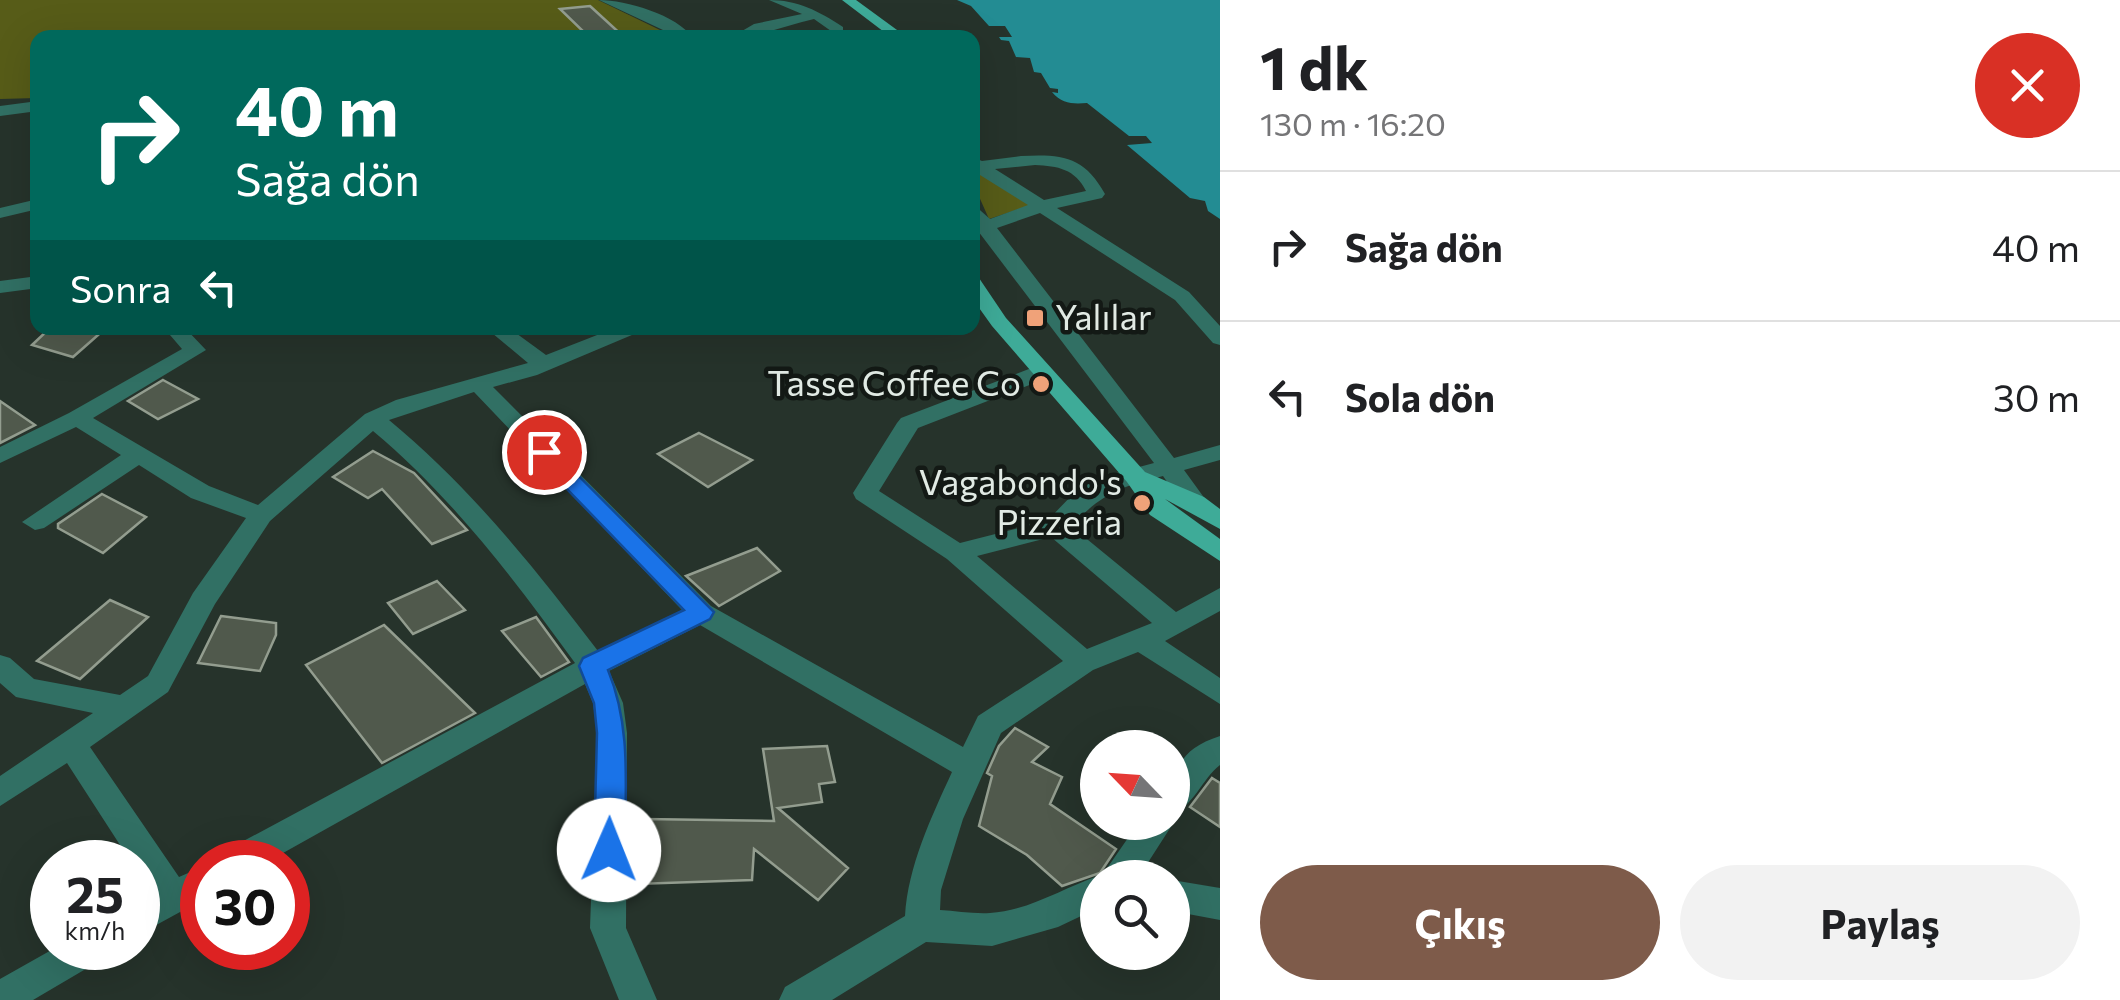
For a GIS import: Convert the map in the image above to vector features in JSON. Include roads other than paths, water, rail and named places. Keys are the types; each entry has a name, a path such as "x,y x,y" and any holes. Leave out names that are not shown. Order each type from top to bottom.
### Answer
{"main road":[{"path":"848,0 891,30"},
{"path":"980,294 999,322 1136,477 1159,510 1220,552"},
{"path":"1136,477 1195,503 1220,521"}],"street":[{"path":"605,0 682,30"},
{"path":"775,0 816,15 838,30"},
{"path":"753,30 816,15"},
{"path":"0,111 30,107"},
{"path":"980,164 1057,162 1084,173 1096,194 980,218"},
{"path":"980,165 1182,296 1220,340"},
{"path":"0,213 30,206"},
{"path":"980,221 1195,503"},
{"path":"0,287 30,283"},
{"path":"0,456 77,418 195,350 181,335"},
{"path":"505,335 544,364"},
{"path":"0,793 158,684 203,600 261,515 373,419 404,405 544,364 615,335"},
{"path":"1042,372 910,423 864,493 956,553 1083,662"},
{"path":"478,384 701,612 970,767"},
{"path":"77,418 200,492 261,515"},
{"path":"373,419 470,506 592,666 608,703 612,733 608,928 638,1000"},
{"path":"956,553 1056,527 1085,497 1107,483 1220,452"},
{"path":"35,522 138,455"},
{"path":"1056,527 1174,626"},
{"path":"922,925 924,890 946,819 989,725 1083,662 1174,626 1220,598"},
{"path":"277,840 592,666 701,612"},
{"path":"1142,640 1220,694"},
{"path":"0,666 26,689 124,707"},
{"path":"70,742 180,880"},
{"path":"1190,774 1220,748"},
{"path":"1190,898 1220,904"},
{"path":"798,1000 922,925 992,930 1058,911 1080,900"},
{"path":"0,999 50,970"}],"water":[{"path":"957,0 1220,0 1220,219 1208,211 1205,201 1190,198 1127,145 1152,143 1146,136 1129,136 1087,103 1060,99 1052,92 1058,93 1058,89 1050,88 1041,73 1034,72 1030,58 1016,57 1009,41 1001,40 999,37 1012,37 1005,26 989,26 971,6"}],"place":[{"name":"Yalılar","path":"1035,318"},
{"name":"Tasse Coffee Co","path":"1041,384"},
{"name":"Vagabondo's Pizzeria","path":"1142,503"}]}
